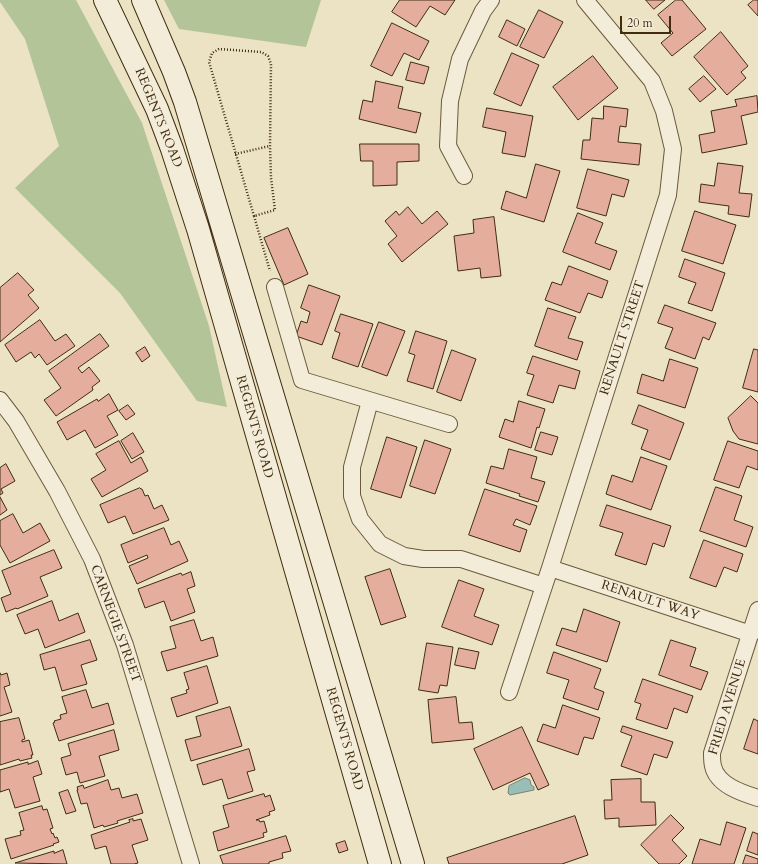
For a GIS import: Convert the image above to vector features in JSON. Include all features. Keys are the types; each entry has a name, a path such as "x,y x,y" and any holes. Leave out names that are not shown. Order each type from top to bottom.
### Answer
{"main road":[{"name":"REGENTS ROAD","path":"105,0 157,109 172,149 198,229 380,864"},
{"name":"REGENTS ROAD","path":"143,0 174,72 185,102 413,864"}],"street":[{"path":"464,176 448,146 450,101 460,59 483,11 491,0"},
{"name":"RENAULT STREET","path":"509,692 550,568 668,194 673,149 664,111 652,81 585,0"},
{"path":"275,287 302,380 449,424"},
{"name":"CARNEGIE STREET","path":"0,400 16,421 57,491 92,559 125,645 191,864"},
{"path":"370,401 352,467 352,496 360,519 380,544 404,556 423,559 461,559 544,586"},
{"name":"RENAULT WAY","path":"550,568 750,634"},
{"name":"FRIED AVENUE","path":"758,610 712,753 713,767 720,780 738,792 758,798"}],"path":[{"path":"254,216 275,210 271,178 270,146 271,64 268,56 261,52 219,49 212,53 209,62 235,154 275,287"},
{"path":"235,154 270,146"}],"green space":[{"path":"0,0 76,0 142,123 209,326 227,407 197,401 120,293 15,188 59,146 25,39"},
{"path":"164,0 321,0 306,47 179,29"}],"water":[{"path":"525,778 530,780 534,790 510,795 508,793 509,786"}],"building":[{"path":"400,0 455,0 445,15 430,6 416,27 392,12"},
{"path":"646,0 665,0 654,9"},
{"path":"676,0 682,0 706,29 672,56 661,43 673,33 658,15"},
{"path":"754,0 758,0 758,16 748,5"},
{"path":"539,10 563,22 544,58 520,47"},
{"path":"507,20 525,29 517,46 499,37"},
{"path":"392,23 429,41 419,60 404,53 392,76 371,66"},
{"path":"721,32 748,66 741,72 746,78 727,95 694,57"},
{"path":"512,53 539,65 521,106 494,94"},
{"path":"593,56 618,88 578,120 553,87"},
{"path":"411,62 429,67 424,84 406,80"},
{"path":"704,76 716,89 700,102 689,89"},
{"path":"376,81 403,87 398,108 421,113 416,133 359,119 363,100 372,102"},
{"path":"757,96 758,112 741,116 747,144 702,153 699,135 715,132 711,111 737,106 735,100"},
{"path":"604,106 628,109 626,127 620,126 618,142 641,144 639,165 581,159 583,140 590,140 592,118 603,119"},
{"path":"487,108 533,116 525,157 502,153 506,132 483,127"},
{"path":"360,144 419,144 419,161 397,162 397,185 373,186 373,161 361,161"},
{"path":"718,163 743,166 739,193 752,194 749,217 728,214 729,206 699,202 701,184 714,186"},
{"path":"536,164 560,171 544,222 501,209 506,191 526,198"},
{"path":"588,169 629,180 624,197 612,194 606,216 577,208"},
{"path":"408,207 422,224 437,211 448,224 402,262 388,244 397,236 385,221 396,211 399,215"},
{"path":"695,211 736,225 723,264 682,251"},
{"path":"578,213 603,223 595,243 617,251 610,270 563,252"},
{"path":"494,217 501,276 481,278 480,268 458,271 454,236 474,233 473,220"},
{"path":"288,228 308,274 284,285 264,238"},
{"path":"685,259 725,273 712,311 688,303 696,283 679,277"},
{"path":"569,266 608,281 602,298 588,293 580,313 545,300 552,282 561,285"},
{"path":"18,273 34,290 28,295 39,308 0,342 0,288"},
{"path":"309,285 340,296 322,345 296,336 301,321 307,323 310,312 301,308"},
{"path":"665,305 716,323 709,340 703,337 695,359 665,348 673,328 658,323"},
{"path":"548,308 576,317 568,338 583,342 577,360 535,346"},
{"path":"341,314 373,324 358,367 332,358 340,333 335,331"},
{"path":"40,320 55,341 66,334 75,346 47,365 39,354 35,358 31,352 16,362 5,345"},
{"path":"379,322 405,331 387,376 362,367"},
{"path":"416,331 447,341 433,389 407,381 415,355 409,353"},
{"path":"100,334 109,346 78,368 82,373 89,367 100,381 92,387 93,390 56,416 44,400 61,388 49,371"},
{"path":"145,347 150,356 142,362 136,353"},
{"path":"754,349 758,350 758,392 743,388"},
{"path":"452,350 476,359 461,401 437,392"},
{"path":"533,356 580,371 575,389 559,385 553,403 527,395 534,375 527,373"},
{"path":"670,359 698,368 685,408 637,393 642,374 663,381"},
{"path":"109,394 118,410 107,416 118,435 95,448 85,430 67,440 57,422 97,399 98,401"},
{"path":"751,396 758,403 758,444 739,439 733,431 728,418"},
{"path":"519,401 545,409 539,428 537,427 531,448 499,437 505,419 513,422"},
{"path":"128,405 135,414 126,420 119,411"},
{"path":"639,405 684,423 670,460 641,449 648,430 632,424"},
{"path":"541,432 558,437 552,455 535,450"},
{"path":"133,433 144,452 132,459 121,441"},
{"path":"387,437 417,447 401,498 371,489"},
{"path":"425,440 451,449 435,494 410,486"},
{"path":"119,441 131,463 141,457 148,471 102,497 91,479 106,470 96,454"},
{"path":"728,441 758,451 758,470 747,466 739,488 714,480"},
{"path":"509,449 537,457 531,478 545,482 538,502 519,496 520,494 486,483 491,466 503,469"},
{"path":"641,457 667,466 651,510 606,494 612,475 632,482"},
{"path":"6,464 15,481 1,489 3,493 0,495 0,468"},
{"path":"716,487 742,496 734,520 753,527 746,547 700,531"},
{"path":"140,488 145,496 148,495 154,509 162,505 169,520 133,534 125,516 108,523 100,505"},
{"path":"485,489 537,506 530,525 516,519 513,525 527,530 520,552 469,535"},
{"path":"0,497 7,510 0,515"},
{"path":"607,505 671,526 664,547 653,543 646,565 615,555 623,533 600,526"},
{"path":"13,514 23,533 40,523 50,541 10,563 0,545 0,521"},
{"path":"164,528 171,545 179,541 188,561 137,584 129,566 148,558 147,555 128,563 121,545"},
{"path":"704,540 743,554 737,572 724,567 716,587 690,578"},
{"path":"54,550 62,568 40,577 48,596 6,612 1,598 11,594 2,571"},
{"path":"390,569 406,617 381,625 365,577"},
{"path":"191,572 195,586 187,589 195,612 171,621 164,601 145,608 138,589 181,573 182,575"},
{"path":"459,580 484,589 474,616 499,625 492,645 442,627"},
{"path":"52,601 59,621 78,613 85,632 45,648 38,629 25,634 17,615"},
{"path":"584,609 620,622 607,662 556,645 562,628 576,632"},
{"path":"194,620 201,641 213,637 218,656 167,671 161,652 176,648 170,627"},
{"path":"90,640 97,660 81,665 87,684 62,691 55,667 44,670 40,655"},
{"path":"671,640 696,648 690,666 708,672 701,690 659,675"},
{"path":"427,643 453,647 447,686 440,685 438,693 419,690"},
{"path":"459,648 479,652 475,669 455,665"},
{"path":"554,652 601,669 594,688 604,692 598,710 563,698 569,680 547,673"},
{"path":"207,666 218,703 177,717 171,698 187,693 186,690 189,689 184,673"},
{"path":"0,673 1,675 7,673 10,685 4,687 12,712 0,716"},
{"path":"643,679 693,696 687,713 674,708 667,729 636,719 641,704 635,702"},
{"path":"86,690 92,708 108,703 114,724 59,741 53,723 55,722 54,721 61,719 60,715 67,713 62,697"},
{"path":"456,697 459,723 472,722 474,739 432,743 428,700"},
{"path":"563,705 600,718 593,739 584,737 578,755 537,741 543,724 555,728"},
{"path":"230,707 242,746 191,761 185,740 201,736 196,717"},
{"path":"19,718 25,739 22,740 22,742 29,740 33,755 31,755 32,758 20,761 19,759 0,765 0,722"},
{"path":"754,719 758,721 758,754 744,749"},
{"path":"623,726 673,742 667,758 654,754 647,775 621,766 632,736 621,732"},
{"path":"522,727 549,785 538,790 530,773 493,790 474,749"},
{"path":"114,730 119,750 99,756 105,776 80,783 77,772 66,775 61,758 71,755 68,744"},
{"path":"249,749 255,770 247,772 253,791 228,799 222,779 203,785 197,765"},
{"path":"38,761 42,774 33,777 40,801 15,808 9,789 0,792 0,770 28,762 28,764"},
{"path":"641,779 641,802 655,802 656,825 619,827 619,818 605,819 604,800 612,800 611,780"},
{"path":"108,780 111,790 119,788 122,798 137,794 143,813 117,821 118,823 94,828 87,803 81,804 77,787 83,785 84,788"},
{"path":"68,790 76,811 66,814 59,793"},
{"path":"264,794 265,797 270,795 275,810 269,812 270,815 256,820 259,820 260,822 264,821 267,832 263,833 264,837 218,851 213,832 229,827 223,806"},
{"path":"42,806 43,810 47,809 53,828 50,829 55,838 57,837 59,842 11,859 5,839 21,835 20,831 24,830 19,813"},
{"path":"671,815 684,828 672,840 687,856 679,864 659,864 641,845"},
{"path":"575,816 588,855 562,864 449,864 447,858"},
{"path":"133,819 133,821 141,819 148,840 132,845 138,863 111,864 106,846 95,849 91,835 130,822 129,820"},
{"path":"727,822 746,828 734,864 692,864 700,839 720,845"},
{"path":"753,832 758,834 758,855 747,851"},
{"path":"286,836 291,851 282,853 283,858 269,862 269,864 223,864 220,856"},
{"path":"345,841 348,850 339,853 336,844"},
{"path":"63,850 67,864 15,863 54,851 54,853"},
{"path":"746,855 758,859 758,864 743,864"}]}
